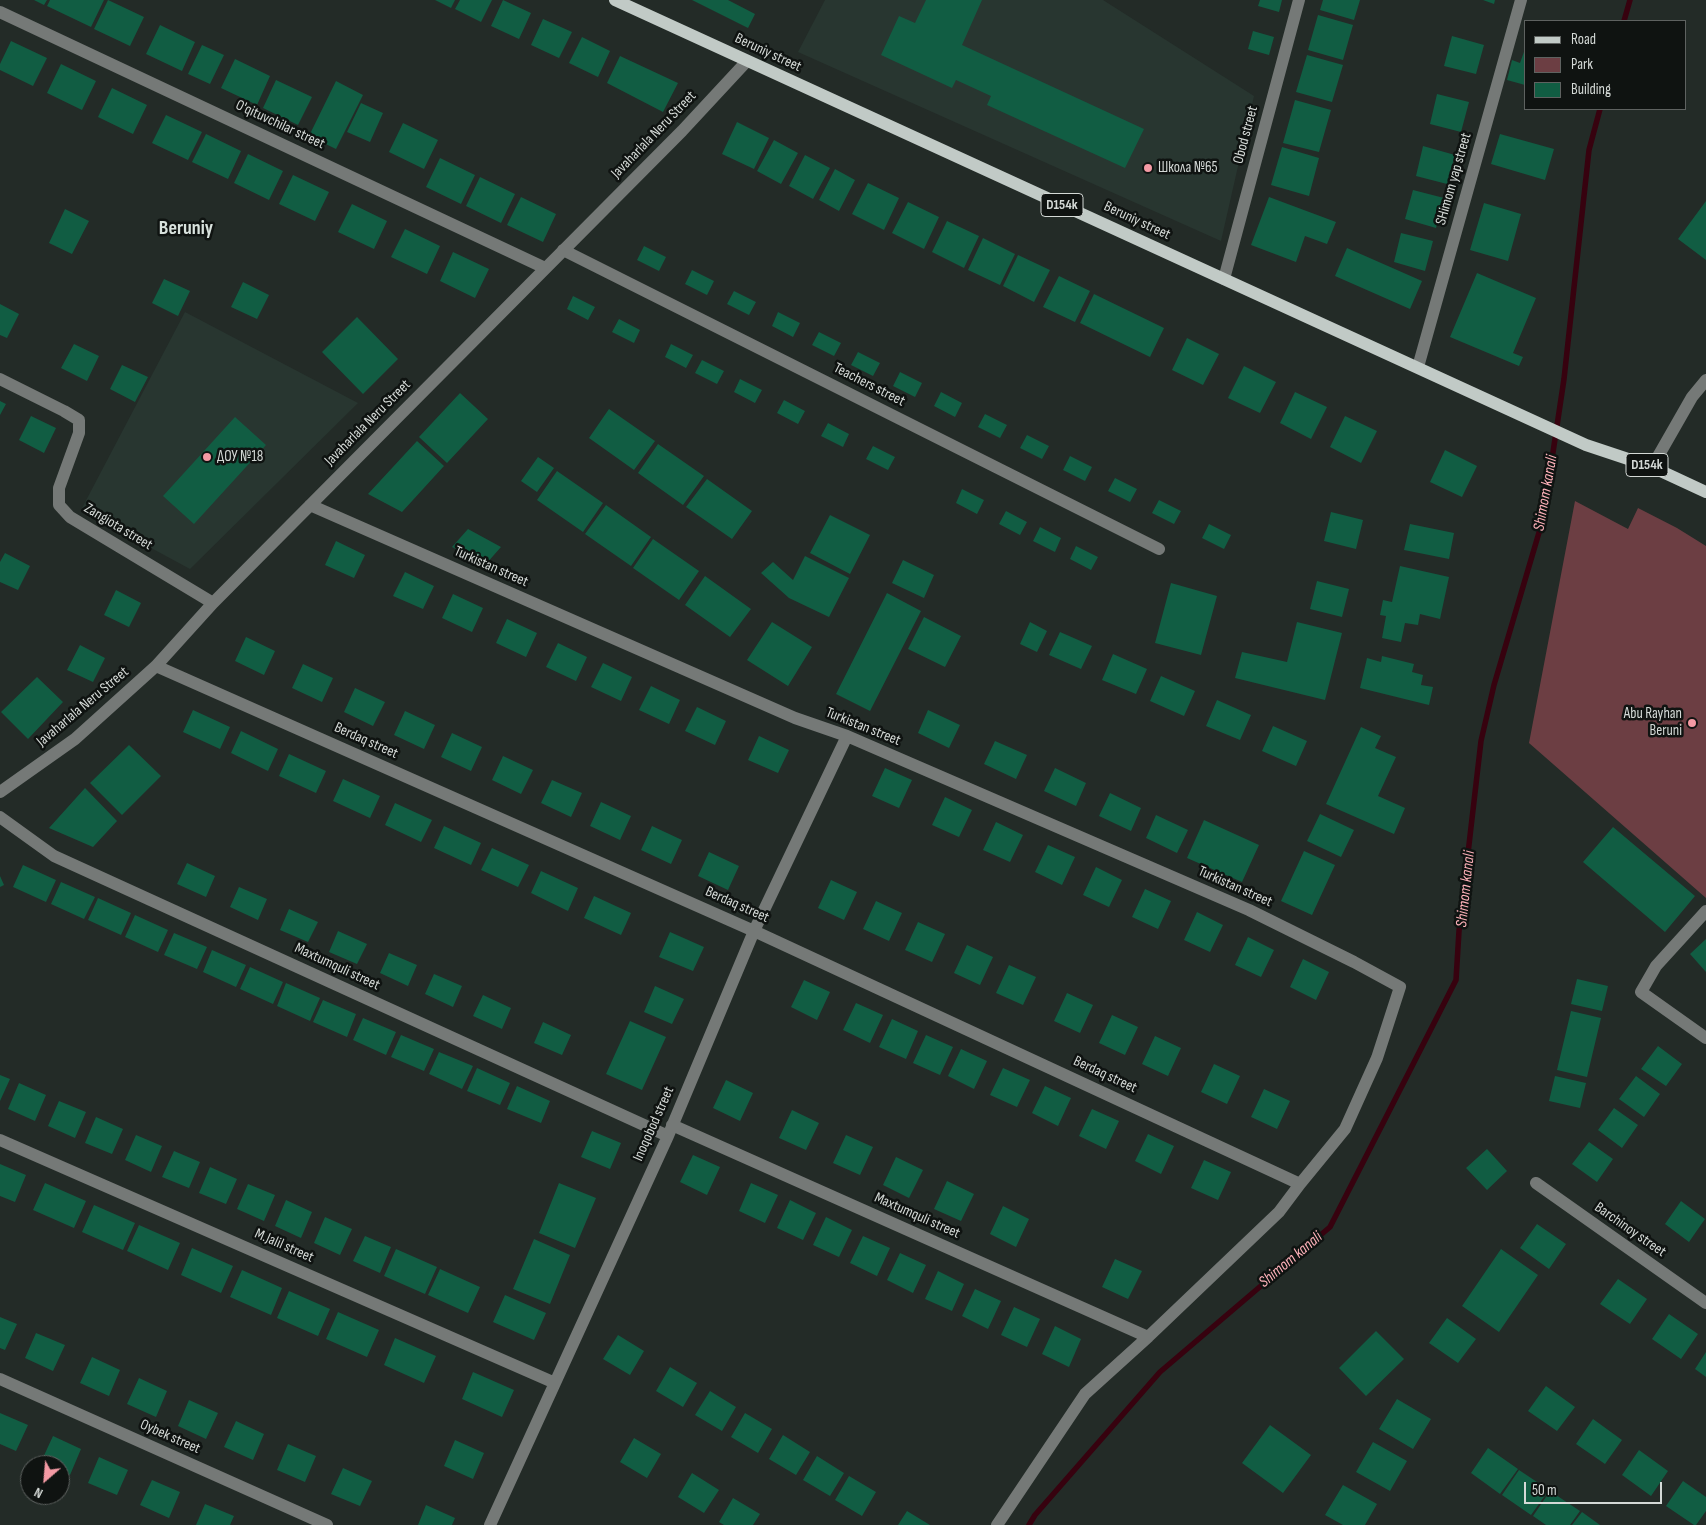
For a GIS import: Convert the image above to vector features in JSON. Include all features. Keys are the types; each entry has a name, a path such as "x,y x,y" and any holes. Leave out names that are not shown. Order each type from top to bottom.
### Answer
{"main road":[{"name":"Beruniy street","path":"615,0 1586,444 1652,467"},
{"name":"D154k","path":"1652,467 1706,492"}],"street":[{"name":"Obod street","path":"1224,279 1299,0"},
{"name":"SHimom yap street","path":"1418,367 1521,0"},
{"name":"O'qituvchilar street","path":"0,12 545,268"},
{"name":"Javaharlala Neru Street","path":"0,792 75,739 156,666 213,604 682,131 747,61"},
{"name":"Teachers street","path":"563,250 1160,549"},
{"name":"Zangiota street","path":"0,379 79,420 79,433 59,488 59,504 70,517 213,604"},
{"path":"1652,467 1692,397 1706,380"},
{"name":"Turkistan street","path":"310,506 796,718 846,736 1249,910 1400,987 1377,1058 1345,1129 1300,1184"},
{"name":"Berdaq street","path":"156,666 754,931 1300,1184"},
{"name":"Inoqobod street","path":"490,1525 670,1131 754,931 846,736"},
{"name":"Maxtumquli street","path":"0,817 54,856 670,1131 1148,1337"},
{"path":"1706,911 1656,966 1641,992 1706,1038"},
{"name":"M.Jalil street","path":"0,1140 555,1383"},
{"path":"997,1525 1085,1394 1148,1337 1279,1212 1300,1184"},
{"name":"Barchinoy street","path":"1536,1184 1706,1302"},
{"name":"Oybek street","path":"0,1379 327,1525"}],"shaded area":[{"name":"Школа №65","path":"825,0 1103,0 1254,96 1221,241 798,52"},
{"name":"ДОУ №18","path":"185,312 358,403 190,569 81,510"}],"green space":[{"path":"1575,501 1628,529 1638,508 1677,528 1706,546 1706,898 1529,743"}],"building":[{"path":"34,0 47,0 44,5"},
{"path":"50,0 104,0 91,27 47,6"},
{"path":"108,0 144,17 130,46 94,29"},
{"path":"435,0 455,0 451,8"},
{"path":"460,0 492,0 481,22 455,9"},
{"path":"503,0 531,13 519,39 491,26"},
{"path":"692,0 728,0 755,14 748,28"},
{"path":"926,0 982,0 962,45 1144,129 1125,168 987,105 991,96 956,80 952,88 881,55 899,16 915,23"},
{"path":"1260,0 1282,0 1279,12 1258,6"},
{"path":"1323,0 1360,0 1354,20 1320,10"},
{"path":"1483,0 1495,0 1494,4"},
{"path":"1318,15 1353,25 1343,60 1308,50"},
{"path":"543,19 572,32 559,58 531,45"},
{"path":"160,25 195,42 182,71 146,54"},
{"path":"1253,31 1274,37 1269,55 1248,49"},
{"path":"1452,36 1484,45 1476,74 1444,66"},
{"path":"582,37 610,51 598,77 569,63"},
{"path":"11,41 47,58 33,86 0,70 0,64"},
{"path":"202,45 224,55 210,84 188,74"},
{"path":"1524,52 1524,85 1507,80 1512,60 1520,63"},
{"path":"1307,55 1343,65 1332,102 1296,92"},
{"path":"620,56 678,83 663,112 607,83"},
{"path":"235,59 270,76 257,105 221,88"},
{"path":"61,64 96,81 82,110 47,93"},
{"path":"276,80 312,97 298,125 263,108"},
{"path":"336,81 363,95 336,149 309,136"},
{"path":"112,88 147,105 133,134 98,117"},
{"path":"1437,94 1469,102 1461,132 1430,124"},
{"path":"1295,100 1331,110 1319,152 1283,143"},
{"path":"361,103 383,113 370,142 347,132"},
{"path":"166,115 202,132 188,160 152,143"},
{"path":"737,122 769,138 754,169 722,154"},
{"path":"403,123 438,140 424,169 389,152"},
{"path":"206,134 241,151 228,179 192,162"},
{"path":"1500,134 1554,149 1545,180 1491,164"},
{"path":"774,140 798,153 781,184 757,171"},
{"path":"1423,146 1455,155 1447,184 1416,176"},
{"path":"1282,147 1319,158 1309,196 1271,185"},
{"path":"248,154 283,171 269,200 234,183"},
{"path":"805,155 830,168 813,199 789,186"},
{"path":"440,158 475,175 461,204 426,187"},
{"path":"835,169 855,180 839,211 819,200"},
{"path":"293,175 329,192 315,221 279,204"},
{"path":"480,177 515,194 501,223 466,206"},
{"path":"868,183 899,198 884,230 852,214"},
{"path":"1413,190 1444,198 1436,228 1405,219"},
{"path":"521,197 556,214 543,242 507,225"},
{"path":"1269,197 1336,222 1327,244 1305,236 1296,262 1251,245"},
{"path":"1706,201 1706,260 1678,239"},
{"path":"908,202 939,217 924,249 892,233"},
{"path":"1484,203 1521,214 1508,261 1470,250"},
{"path":"352,204 387,221 374,249 338,232"},
{"path":"65,209 89,221 72,254 49,243"},
{"path":"947,221 979,236 964,268 932,252"},
{"path":"405,229 440,246 427,274 391,257"},
{"path":"1401,233 1433,241 1425,271 1394,262"},
{"path":"983,238 1015,254 1000,285 968,270"},
{"path":"644,246 666,257 659,271 637,260"},
{"path":"1347,248 1422,281 1410,309 1335,276"},
{"path":"453,252 489,269 475,298 440,281"},
{"path":"1018,255 1050,270 1034,302 1003,286"},
{"path":"692,270 714,281 707,295 685,284"},
{"path":"1477,273 1536,298 1513,353 1523,357 1519,366 1450,337"},
{"path":"1059,276 1090,291 1075,322 1043,307"},
{"path":"164,279 190,291 178,316 152,303"},
{"path":"243,282 269,295 257,319 231,307"},
{"path":"734,291 756,302 749,315 727,304"},
{"path":"1094,294 1164,328 1150,357 1080,323"},
{"path":"573,296 595,307 588,320 567,309"},
{"path":"0,304 19,314 7,338 0,335"},
{"path":"778,312 800,323 793,337 772,326"},
{"path":"357,317 398,359 363,394 322,352"},
{"path":"619,319 640,330 634,343 612,332"},
{"path":"819,332 841,343 834,356 812,345"},
{"path":"1187,338 1219,354 1203,385 1172,370"},
{"path":"74,344 99,356 87,381 61,368"},
{"path":"671,344 693,355 686,368 665,357"},
{"path":"858,352 880,363 873,376 851,365"},
{"path":"702,360 724,371 717,384 695,373"},
{"path":"122,365 148,377 135,402 110,389"},
{"path":"1244,366 1276,382 1260,413 1228,398"},
{"path":"900,372 922,383 915,397 893,386"},
{"path":"740,379 762,390 755,403 734,392"},
{"path":"941,392 962,403 955,417 934,406"},
{"path":"1295,392 1327,407 1311,439 1280,423"},
{"path":"460,393 488,419 447,463 419,437"},
{"path":"784,400 805,411 798,424 777,413"},
{"path":"0,401 6,404 0,415"},
{"path":"609,409 655,441 634,470 589,438"},
{"path":"985,414 1007,425 1000,438 978,427"},
{"path":"31,416 56,428 44,453 19,440"},
{"path":"1345,416 1377,431 1361,463 1330,447"},
{"path":"235,417 266,445 194,524 163,496"},
{"path":"828,423 849,434 843,447 821,436"},
{"path":"1027,435 1049,446 1042,459 1020,448"},
{"path":"417,441 444,466 402,512 368,494"},
{"path":"658,444 704,476 683,505 638,473"},
{"path":"873,446 895,457 888,470 866,459"},
{"path":"1445,450 1477,466 1462,497 1430,482"},
{"path":"1070,456 1092,467 1085,481 1063,470"},
{"path":"538,457 554,468 537,492 521,481"},
{"path":"557,471 603,503 583,532 537,500"},
{"path":"1115,478 1137,489 1130,502 1108,491"},
{"path":"707,479 752,511 732,539 686,507"},
{"path":"962,489 984,500 977,514 956,503"},
{"path":"1159,500 1181,511 1174,524 1152,513"},
{"path":"606,505 651,537 631,566 585,534"},
{"path":"1006,511 1027,522 1020,535 999,524"},
{"path":"1331,512 1363,520 1356,549 1324,541"},
{"path":"830,515 870,535 850,574 810,553"},
{"path":"1209,524 1231,535 1224,549 1202,538"},
{"path":"1410,524 1454,533 1449,559 1404,550"},
{"path":"1040,527 1061,538 1055,552 1033,541"},
{"path":"468,529 501,547 486,564 452,547"},
{"path":"653,539 699,571 679,600 633,568"},
{"path":"336,541 365,555 354,578 325,565"},
{"path":"1076,546 1098,557 1091,570 1070,559"},
{"path":"5,553 30,566 18,590 0,582 0,562"},
{"path":"805,556 849,578 829,617 789,598 761,573 773,562 793,580"},
{"path":"903,560 934,575 924,598 892,583"},
{"path":"1400,566 1449,577 1440,619 1420,614 1418,625 1405,623 1401,642 1382,638 1386,616 1380,615 1383,600 1392,602"},
{"path":"405,572 434,586 423,609 393,596"},
{"path":"705,576 751,609 730,637 685,605"},
{"path":"1317,581 1349,589 1342,617 1310,609"},
{"path":"1171,583 1217,596 1201,655 1155,643"},
{"path":"116,590 141,603 129,627 104,615"},
{"path":"887,593 921,611 870,711 836,694"},
{"path":"453,594 483,608 472,632 442,618"},
{"path":"924,617 961,636 945,667 908,649"},
{"path":"507,619 537,633 526,657 496,643"},
{"path":"772,622 812,647 788,686 747,660"},
{"path":"1030,622 1047,631 1037,652 1020,644"},
{"path":"1297,622 1342,633 1325,700 1235,678 1242,652 1287,662"},
{"path":"1060,632 1092,646 1081,669 1049,655"},
{"path":"246,637 275,651 264,675 235,661"},
{"path":"558,643 587,657 576,681 546,667"},
{"path":"80,645 105,658 93,682 67,670"},
{"path":"1113,654 1147,669 1136,694 1102,680"},
{"path":"1382,656 1414,664 1412,672 1423,675 1421,685 1433,687 1429,705 1360,688 1367,658 1381,662"},
{"path":"603,663 632,677 621,701 591,687"},
{"path":"303,664 333,678 322,702 292,688"},
{"path":"1161,676 1195,691 1184,716 1150,701"},
{"path":"37,677 63,702 28,739 1,712"},
{"path":"651,686 680,700 669,724 639,710"},
{"path":"355,688 385,702 373,726 344,712"},
{"path":"1217,700 1251,715 1240,740 1206,726"},
{"path":"697,707 726,721 715,745 685,731"},
{"path":"193,710 230,727 220,749 183,732"},
{"path":"928,710 960,725 949,748 918,733"},
{"path":"405,711 435,725 424,749 394,735"},
{"path":"1273,726 1307,741 1296,766 1262,751"},
{"path":"1361,727 1381,736 1375,748 1396,757 1378,796 1405,808 1394,834 1326,804"},
{"path":"241,731 278,749 268,771 231,753"},
{"path":"452,733 482,747 471,771 441,757"},
{"path":"759,736 789,750 778,773 748,760"},
{"path":"995,741 1027,755 1016,779 984,764"},
{"path":"129,745 161,776 122,815 90,783"},
{"path":"289,754 326,771 316,793 279,776"},
{"path":"503,756 533,770 521,794 492,780"},
{"path":"885,768 912,780 899,808 872,796"},
{"path":"1055,768 1086,783 1076,806 1044,791"},
{"path":"343,779 380,796 370,818 333,801"},
{"path":"552,780 582,793 571,817 541,803"},
{"path":"85,788 117,821 93,847 49,828"},
{"path":"1110,793 1141,808 1131,831 1099,816"},
{"path":"945,797 972,810 959,837 932,825"},
{"path":"601,802 631,816 620,840 590,826"},
{"path":"395,803 432,820 421,842 385,825"},
{"path":"1320,814 1354,830 1341,857 1307,841"},
{"path":"1156,815 1188,830 1177,853 1146,838"},
{"path":"1204,820 1259,845 1242,882 1187,858"},
{"path":"996,822 1023,835 1010,862 983,850"},
{"path":"444,826 481,843 471,865 434,848"},
{"path":"652,826 682,840 671,864 641,850"},
{"path":"1613,827 1695,896 1665,932 1583,862"},
{"path":"1048,845 1075,857 1062,885 1035,872"},
{"path":"492,848 529,865 518,887 481,870"},
{"path":"1304,851 1335,865 1312,915 1281,901"},
{"path":"709,852 739,866 728,890 698,876"},
{"path":"187,863 215,876 206,897 177,884"},
{"path":"23,865 56,880 46,902 13,887"},
{"path":"1096,867 1122,880 1109,907 1083,895"},
{"path":"541,871 578,888 568,911 531,893"},
{"path":"0,876 4,885 0,887"},
{"path":"831,880 857,892 844,920 818,908"},
{"path":"61,882 95,897 84,919 51,904"},
{"path":"239,887 267,899 258,920 230,907"},
{"path":"1145,889 1171,901 1158,929 1132,917"},
{"path":"594,896 631,913 621,935 584,918"},
{"path":"98,898 131,913 121,935 88,920"},
{"path":"876,901 902,913 889,941 863,929"},
{"path":"289,909 318,922 308,942 280,930"},
{"path":"1197,912 1223,925 1210,952 1184,940"},
{"path":"135,915 168,930 158,952 125,937"},
{"path":"918,922 945,934 932,962 905,950"},
{"path":"338,931 367,944 357,964 329,952"},
{"path":"670,932 704,947 693,971 659,957"},
{"path":"174,933 207,947 197,969 164,955"},
{"path":"1248,937 1274,950 1261,977 1235,965"},
{"path":"1706,939 1706,972 1690,954"},
{"path":"967,945 993,957 980,985 954,973"},
{"path":"212,950 246,965 236,987 203,972"},
{"path":"389,953 417,965 408,986 380,973"},
{"path":"1303,959 1329,972 1316,1000 1290,987"},
{"path":"1009,965 1036,977 1023,1005 996,993"},
{"path":"250,967 283,982 273,1004 240,989"},
{"path":"434,974 462,986 453,1007 425,994"},
{"path":"1577,979 1608,986 1602,1011 1571,1004"},
{"path":"804,980 830,992 817,1020 791,1007"},
{"path":"286,983 320,998 310,1021 277,1006"},
{"path":"655,986 684,999 672,1024 644,1012"},
{"path":"1067,993 1093,1005 1080,1033 1054,1021"},
{"path":"483,995 511,1008 502,1029 473,1016"},
{"path":"323,1000 356,1014 347,1037 313,1022"},
{"path":"856,1003 883,1015 870,1043 843,1030"},
{"path":"1571,1011 1601,1018 1587,1077 1557,1070"},
{"path":"1112,1015 1138,1027 1125,1055 1099,1043"},
{"path":"363,1018 396,1032 386,1055 353,1040"},
{"path":"892,1019 918,1031 906,1059 879,1047"},
{"path":"630,1021 666,1037 642,1090 606,1074"},
{"path":"543,1022 571,1035 562,1055 534,1043"},
{"path":"401,1035 434,1049 424,1071 391,1057"},
{"path":"926,1035 953,1047 940,1075 913,1063"},
{"path":"1155,1036 1181,1048 1168,1076 1142,1064"},
{"path":"1658,1046 1682,1064 1666,1086 1641,1069"},
{"path":"961,1049 987,1061 974,1089 948,1076"},
{"path":"439,1052 473,1066 462,1089 429,1074"},
{"path":"1214,1064 1240,1076 1227,1104 1201,1092"},
{"path":"477,1068 510,1083 500,1105 467,1091"},
{"path":"1003,1068 1030,1080 1017,1107 990,1095"},
{"path":"0,1075 10,1079 0,1101"},
{"path":"1555,1076 1586,1083 1580,1108 1549,1101"},
{"path":"1636,1076 1660,1094 1644,1117 1619,1099"},
{"path":"726,1080 753,1093 740,1121 713,1108"},
{"path":"19,1083 46,1095 35,1121 8,1109"},
{"path":"517,1086 550,1101 541,1123 507,1109"},
{"path":"1045,1086 1071,1098 1058,1126 1032,1113"},
{"path":"1264,1089 1290,1101 1277,1129 1251,1117"},
{"path":"59,1101 86,1112 75,1138 48,1126"},
{"path":"1614,1108 1638,1125 1622,1148 1598,1130"},
{"path":"1092,1109 1119,1121 1106,1149 1079,1136"},
{"path":"792,1110 819,1123 806,1150 779,1138"},
{"path":"96,1117 123,1129 112,1154 85,1143"},
{"path":"592,1131 621,1143 610,1169 581,1157"},
{"path":"1148,1134 1174,1146 1161,1174 1135,1161"},
{"path":"136,1135 162,1146 151,1172 125,1160"},
{"path":"846,1135 873,1147 860,1175 833,1163"},
{"path":"1589,1142 1613,1159 1597,1182 1572,1164"},
{"path":"1487,1149 1507,1171 1487,1190 1466,1168"},
{"path":"174,1151 200,1162 189,1188 162,1177"},
{"path":"693,1155 720,1167 707,1195 680,1182"},
{"path":"896,1157 923,1170 909,1198 883,1185"},
{"path":"1204,1160 1231,1172 1218,1200 1191,1188"},
{"path":"0,1164 26,1175 15,1202 0,1196"},
{"path":"210,1167 237,1179 226,1204 199,1193"},
{"path":"947,1181 974,1194 961,1221 934,1209"},
{"path":"45,1183 86,1201 74,1228 33,1210"},
{"path":"559,1183 596,1198 575,1248 539,1233"},
{"path":"751,1183 778,1195 765,1223 739,1211"},
{"path":"248,1184 275,1195 264,1221 237,1209"},
{"path":"286,1200 312,1212 301,1238 275,1226"},
{"path":"790,1200 816,1213 803,1240 777,1228"},
{"path":"1681,1201 1705,1219 1689,1242 1665,1224"},
{"path":"94,1205 135,1223 123,1250 82,1232"},
{"path":"1003,1206 1029,1219 1016,1247 990,1234"},
{"path":"325,1217 352,1229 340,1255 314,1243"},
{"path":"826,1217 852,1230 839,1257 813,1245"},
{"path":"1537,1224 1566,1244 1549,1269 1520,1248"},
{"path":"139,1225 180,1243 168,1270 127,1251"},
{"path":"365,1236 391,1247 380,1273 353,1261"},
{"path":"863,1236 890,1248 877,1276 850,1263"},
{"path":"534,1239 570,1255 550,1304 513,1289"},
{"path":"192,1248 233,1266 221,1293 181,1275"},
{"path":"396,1249 437,1267 425,1294 384,1276"},
{"path":"1501,1249 1538,1275 1499,1332 1462,1306"},
{"path":"900,1253 926,1265 913,1293 887,1280"},
{"path":"1115,1259 1142,1271 1128,1299 1102,1287"},
{"path":"440,1269 480,1287 468,1313 428,1295"},
{"path":"242,1270 282,1288 271,1315 230,1297"},
{"path":"938,1271 964,1284 952,1311 925,1299"},
{"path":"1618,1279 1647,1299 1630,1324 1600,1304"},
{"path":"975,1289 1001,1301 988,1329 962,1316"},
{"path":"289,1291 330,1309 318,1336 277,1318"},
{"path":"505,1295 546,1313 534,1340 493,1322"},
{"path":"1014,1307 1040,1319 1027,1347 1001,1335"},
{"path":"338,1312 379,1330 367,1357 326,1339"},
{"path":"1669,1314 1698,1334 1681,1359 1652,1339"},
{"path":"0,1317 17,1324 5,1350 0,1348"},
{"path":"1447,1318 1476,1339 1458,1363 1429,1343"},
{"path":"1055,1326 1081,1339 1069,1367 1042,1354"},
{"path":"1376,1331 1404,1359 1366,1396 1339,1368"},
{"path":"36,1333 65,1345 53,1371 25,1358"},
{"path":"618,1335 644,1351 630,1375 603,1359"},
{"path":"395,1338 436,1356 424,1383 384,1365"},
{"path":"1706,1352 1706,1377 1695,1369"},
{"path":"92,1357 120,1370 109,1396 80,1383"},
{"path":"670,1367 697,1383 683,1407 656,1391"},
{"path":"473,1372 514,1390 502,1417 462,1399"},
{"path":"139,1378 167,1391 156,1417 127,1404"},
{"path":"1546,1386 1575,1407 1557,1431 1528,1411"},
{"path":"710,1391 736,1407 722,1431 695,1415"},
{"path":"1397,1399 1431,1419 1413,1449 1379,1429"},
{"path":"189,1400 218,1413 206,1439 178,1426"},
{"path":"0,1413 28,1425 16,1451 0,1444"},
{"path":"745,1413 772,1429 758,1453 731,1437"},
{"path":"1593,1419 1622,1440 1605,1464 1576,1444"},
{"path":"236,1421 264,1434 253,1460 224,1447"},
{"path":"1270,1425 1311,1455 1283,1493 1242,1463"},
{"path":"783,1435 810,1452 796,1475 769,1459"},
{"path":"53,1436 81,1449 70,1475 70,1455 44,1455"},
{"path":"634,1438 661,1454 647,1478 620,1462"},
{"path":"455,1440 484,1453 473,1479 444,1466"},
{"path":"1373,1442 1407,1461 1390,1491 1356,1472"},
{"path":"288,1444 316,1456 305,1482 277,1470"},
{"path":"1488,1448 1518,1469 1500,1494 1471,1473"},
{"path":"1639,1450 1668,1471 1651,1496 1622,1475"},
{"path":"817,1456 844,1473 830,1496 803,1480"},
{"path":"99,1457 128,1470 117,1495 88,1483"},
{"path":"343,1468 372,1481 360,1506 331,1494"},
{"path":"1519,1470 1549,1490 1531,1515 1502,1495"},
{"path":"692,1473 719,1490 704,1513 678,1497"},
{"path":"849,1476 876,1492 862,1516 835,1500"},
{"path":"152,1480 180,1492 169,1518 140,1505"},
{"path":"1683,1481 1706,1497 1706,1511 1696,1525 1666,1506"},
{"path":"1343,1485 1377,1504 1365,1525 1343,1525 1325,1515"},
{"path":"1550,1491 1580,1511 1570,1525 1546,1525 1533,1516"},
{"path":"733,1498 760,1514 753,1525 724,1525 719,1522"},
{"path":"205,1504 234,1516 230,1525 196,1525"},
{"path":"426,1505 455,1518 452,1525 418,1525"},
{"path":"907,1511 930,1525 898,1525"},
{"path":"1582,1512 1600,1525 1572,1525"}],"waterway":[{"name":"Shimom kanali","path":"1624,20 1630,0"},
{"name":"Shimom kanali","path":"1029,1525 1035,1515 1160,1372 1330,1227 1456,980 1459,931 1481,741 1494,685 1543,519 1564,379 1589,150 1600,110"}],"place":[{"name":"Школа №65","path":"1148,168"},
{"name":"ДОУ №18","path":"207,457"},
{"name":"Abu Rayhan Beruni","path":"1692,723"}],"district":[{"name":"Beruniy","path":"186,229"}]}
